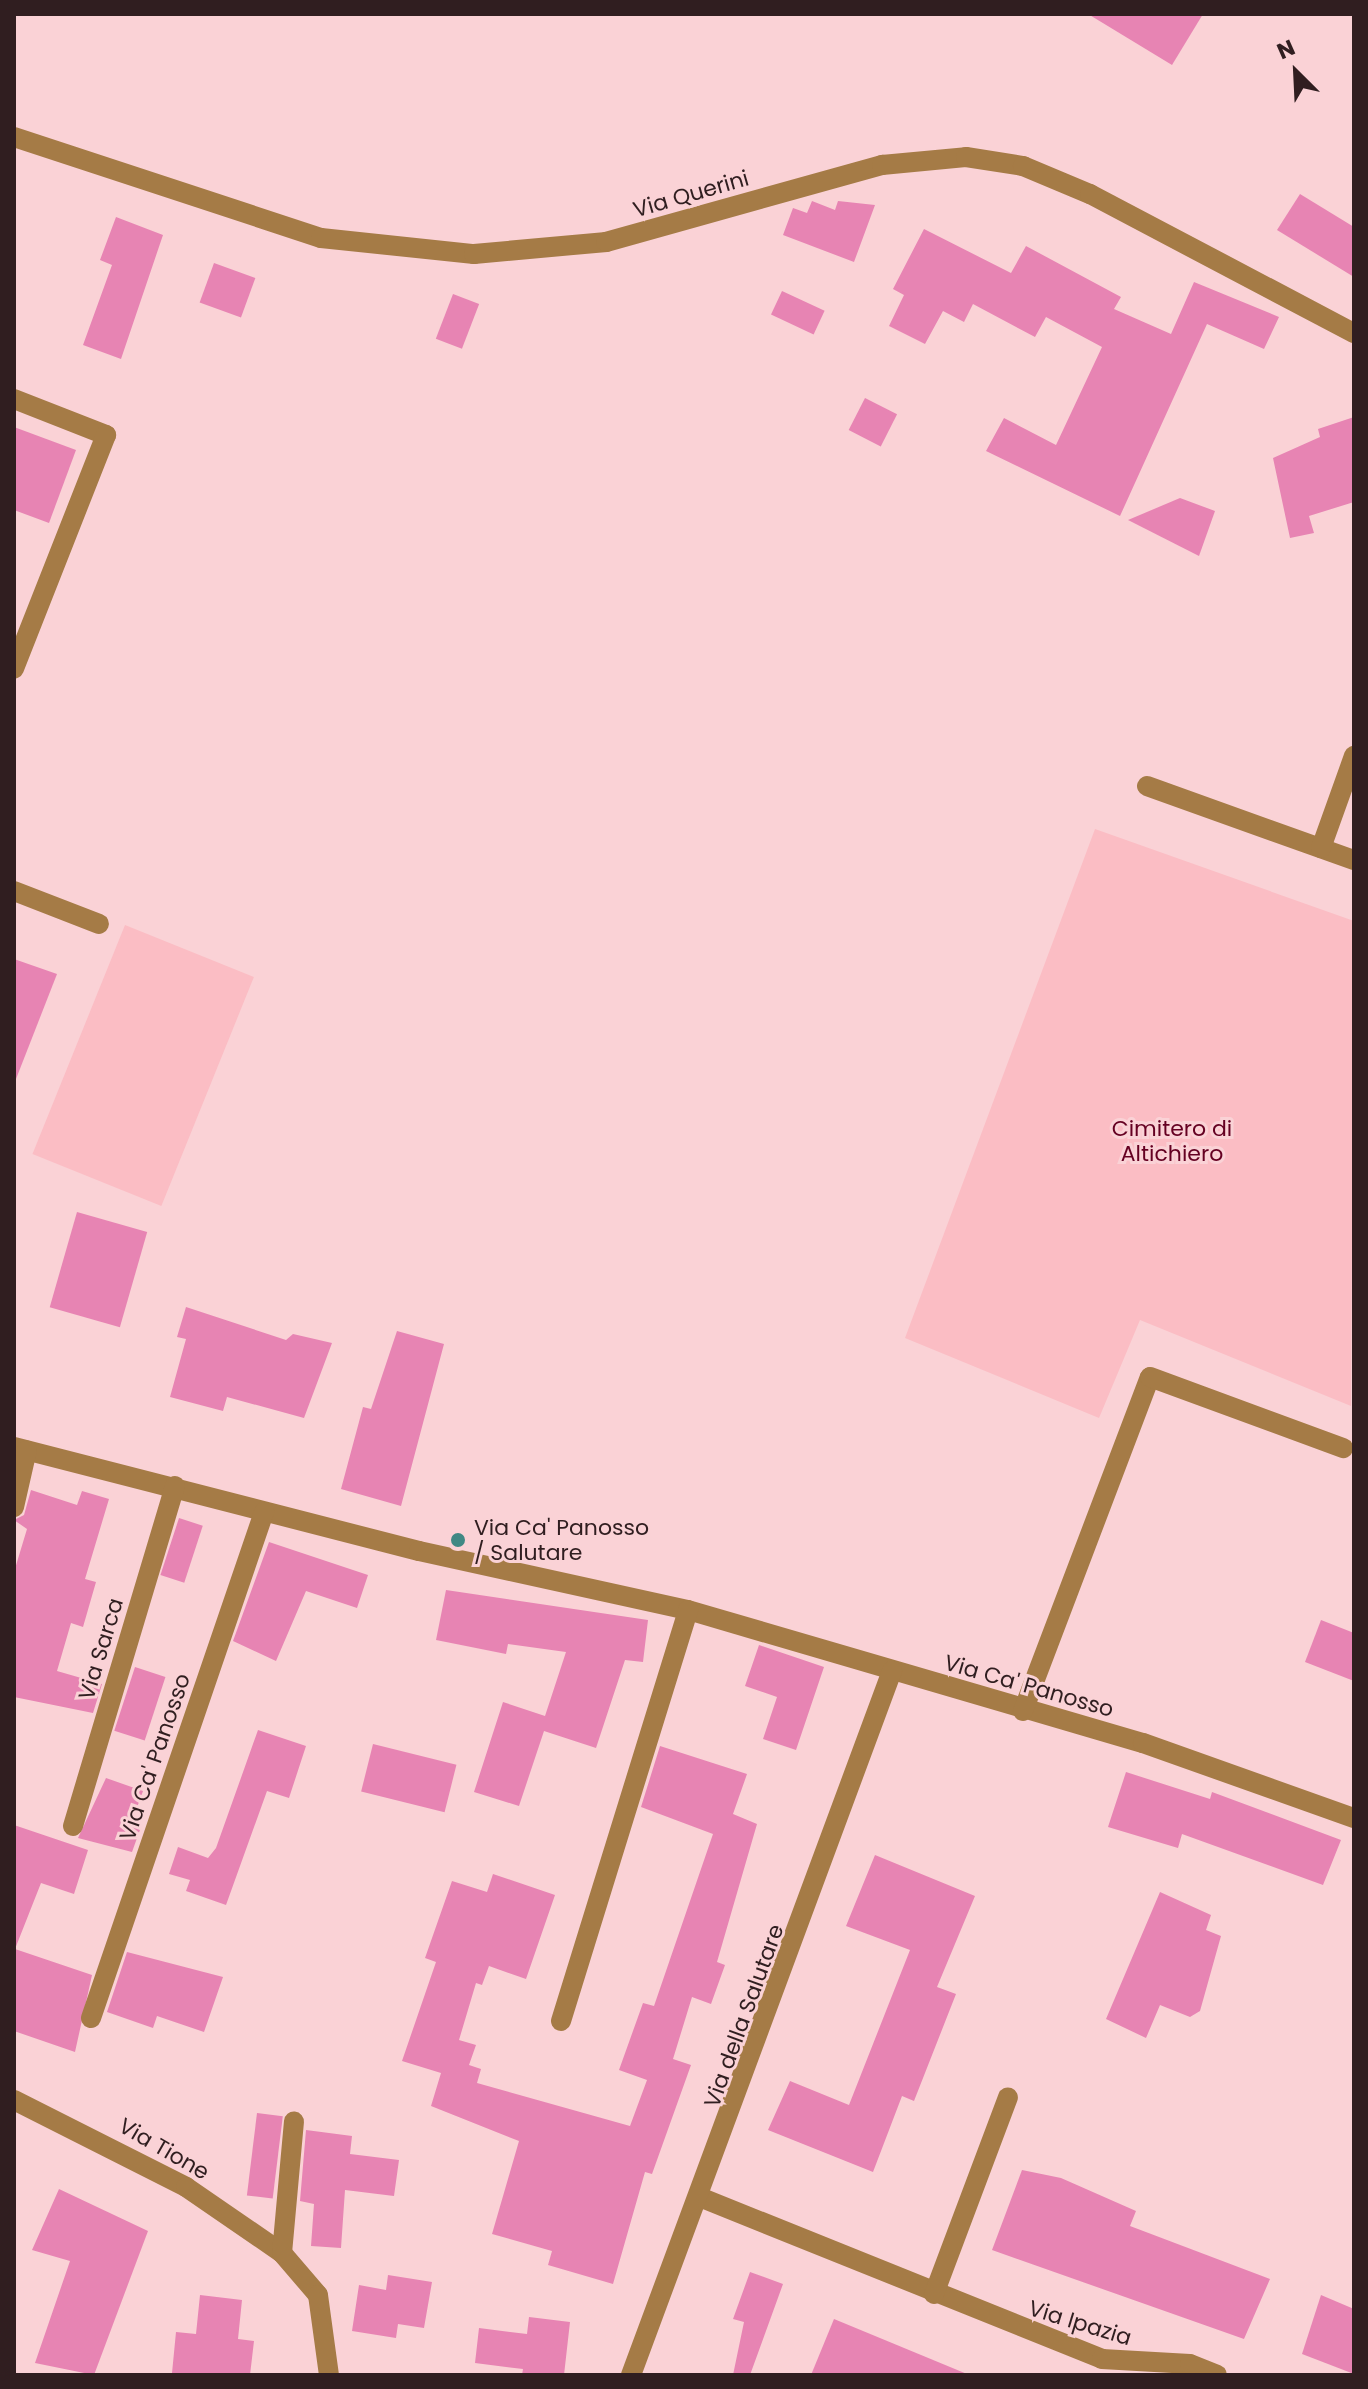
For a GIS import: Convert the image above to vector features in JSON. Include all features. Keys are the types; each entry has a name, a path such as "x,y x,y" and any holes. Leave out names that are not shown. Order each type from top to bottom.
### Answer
{"street":[{"name":"Via Querini","path":"14,137 321,238 474,254 606,242 882,165 966,157 1023,166 1090,194 1354,333"},
{"path":"14,399 106,435 14,669"},
{"path":"1321,848 1354,756"},
{"path":"1147,786 1354,860"},
{"path":"14,891 99,924"},
{"path":"1023,1711 1150,1377 1343,1448"},
{"name":"Via Ca' Panosso","path":"14,1507 20,1448 175,1486 264,1512 688,1610 1248,1776 1354,1818"},
{"name":"Via Sarca","path":"73,1826 175,1486"},
{"name":"Via Ca' Panosso","path":"91,2018 264,1512"},
{"path":"561,2021 688,1610"},
{"name":"Via della Salutare","path":"631,2375 702,2198 892,1671"},
{"path":"934,2294 1008,2097"},
{"name":"Via Tione","path":"14,2100 186,2187 282,2253 318,2295 329,2375"},
{"path":"282,2253 294,2122"},
{"name":"Via Ipazia","path":"702,2198 934,2294 1102,2359 1190,2364 1217,2375"}],"green space":[{"name":"Cimitero di Altichiero","path":"1095,829 1354,921 1351,1406 1140,1320 1099,1418 905,1338"},
{"path":"125,925 254,977 161,1206 32,1154"}],"building":[{"path":"1088,14 1203,14 1172,65"},
{"path":"1300,194 1354,227 1354,277 1277,230"},
{"path":"812,201 835,210 838,201 875,205 854,262 783,235 793,208 807,213"},
{"path":"116,217 163,235 121,359 83,345 112,265 100,260"},
{"path":"924,229 1011,273 1026,246 1121,297 1114,309 1171,334 1194,282 1279,317 1264,349 1207,324 1120,516 986,451 1004,418 1056,445 1102,347 1046,317 1035,337 973,304 964,322 943,311 925,344 889,326 904,295 893,289"},
{"path":"214,263 255,278 241,318 200,302"},
{"path":"782,291 825,311 814,334 771,315"},
{"path":"453,294 479,304 462,349 436,339"},
{"path":"865,398 897,414 881,446 849,430"},
{"path":"1354,417 1354,502 1309,516 1314,533 1290,538 1273,458 1320,437 1318,429"},
{"path":"14,427 76,450 49,523 14,510"},
{"path":"1180,498 1215,511 1199,556 1128,520"},
{"path":"14,959 57,974 16,1079 14,1078"},
{"path":"77,1212 147,1232 120,1327 50,1307"},
{"path":"186,1307 286,1340 293,1334 332,1343 304,1418 227,1397 223,1411 170,1397 186,1339 177,1337"},
{"path":"397,1331 444,1344 401,1506 341,1489 363,1407 371,1409"},
{"path":"31,1490 77,1505 82,1491 109,1499 85,1579 96,1582 83,1627 71,1623 57,1671 102,1684 93,1713 14,1697 14,1572 27,1529 14,1520 24,1515"},
{"path":"179,1518 203,1526 184,1583 160,1575"},
{"path":"269,1542 368,1575 357,1608 306,1591 276,1661 233,1641"},
{"path":"446,1590 648,1620 643,1662 625,1660 596,1748 544,1731 519,1806 474,1792 503,1702 545,1716 566,1652 508,1644 506,1654 436,1640"},
{"path":"1321,1620 1354,1633 1354,1681 1305,1662"},
{"path":"759,1645 824,1667 796,1750 763,1739 777,1697 745,1686"},
{"path":"135,1667 165,1677 145,1741 114,1731"},
{"path":"258,1730 306,1746 289,1798 267,1791 226,1905 186,1891 190,1880 169,1874 178,1847 208,1858 216,1848"},
{"path":"373,1744 456,1765 445,1812 361,1792"},
{"path":"660,1746 747,1774 733,1814 757,1824 717,1962 725,1965 711,2004 692,1997 673,2059 691,2065 652,2174 645,2172 613,2284 548,2265 552,2251 492,2234 519,2141 431,2106 441,2073 402,2061 436,1962 425,1958 452,1881 487,1892 493,1874 555,1895 526,1979 489,1966 482,1985 476,1983 459,2040 476,2045 469,2065 481,2069 477,2083 630,2126 647,2080 619,2070 643,2003 654,2006 713,1834 641,1807"},
{"path":"1126,1772 1210,1799 1212,1792 1341,1840 1323,1885 1182,1834 1178,1848 1108,1827"},
{"path":"106,1778 143,1791 131,1824 141,1827 132,1852 78,1838"},
{"path":"14,1825 88,1850 74,1894 41,1883 15,1949 92,1975 75,2052 14,2031"},
{"path":"875,1855 975,1896 937,1987 956,1994 914,2101 902,2096 873,2172 768,2130 790,2081 849,2105 910,1950 846,1926"},
{"path":"1160,1892 1211,1915 1206,1930 1221,1936 1200,2011 1190,2017 1160,2005 1146,2038 1106,2019"},
{"path":"127,1952 223,1977 204,2032 157,2016 153,2028 107,2012"},
{"path":"257,2113 283,2116 273,2199 247,2195"},
{"path":"306,2130 352,2136 350,2154 399,2160 394,2196 345,2190 341,2248 311,2246 314,2204 300,2201"},
{"path":"1022,2170 1061,2178 1136,2211 1130,2226 1270,2279 1244,2339 992,2250"},
{"path":"59,2189 148,2231 94,2375 35,2363 70,2261 32,2250"},
{"path":"750,2272 783,2284 750,2375 733,2375 744,2322 733,2319"},
{"path":"388,2275 432,2282 424,2328 398,2324 396,2338 352,2331 359,2285 386,2290"},
{"path":"200,2295 242,2300 238,2339 254,2341 250,2375 172,2373 176,2332 196,2334"},
{"path":"1321,2295 1354,2309 1354,2374 1302,2354"},
{"path":"529,2317 570,2322 564,2375 522,2375 523,2369 475,2363 479,2328 527,2334"},
{"path":"834,2319 967,2374 967,2375 811,2375"}],"place":[{"name":"Via Ca' Panosso / Salutare","path":"458,1540"}]}
